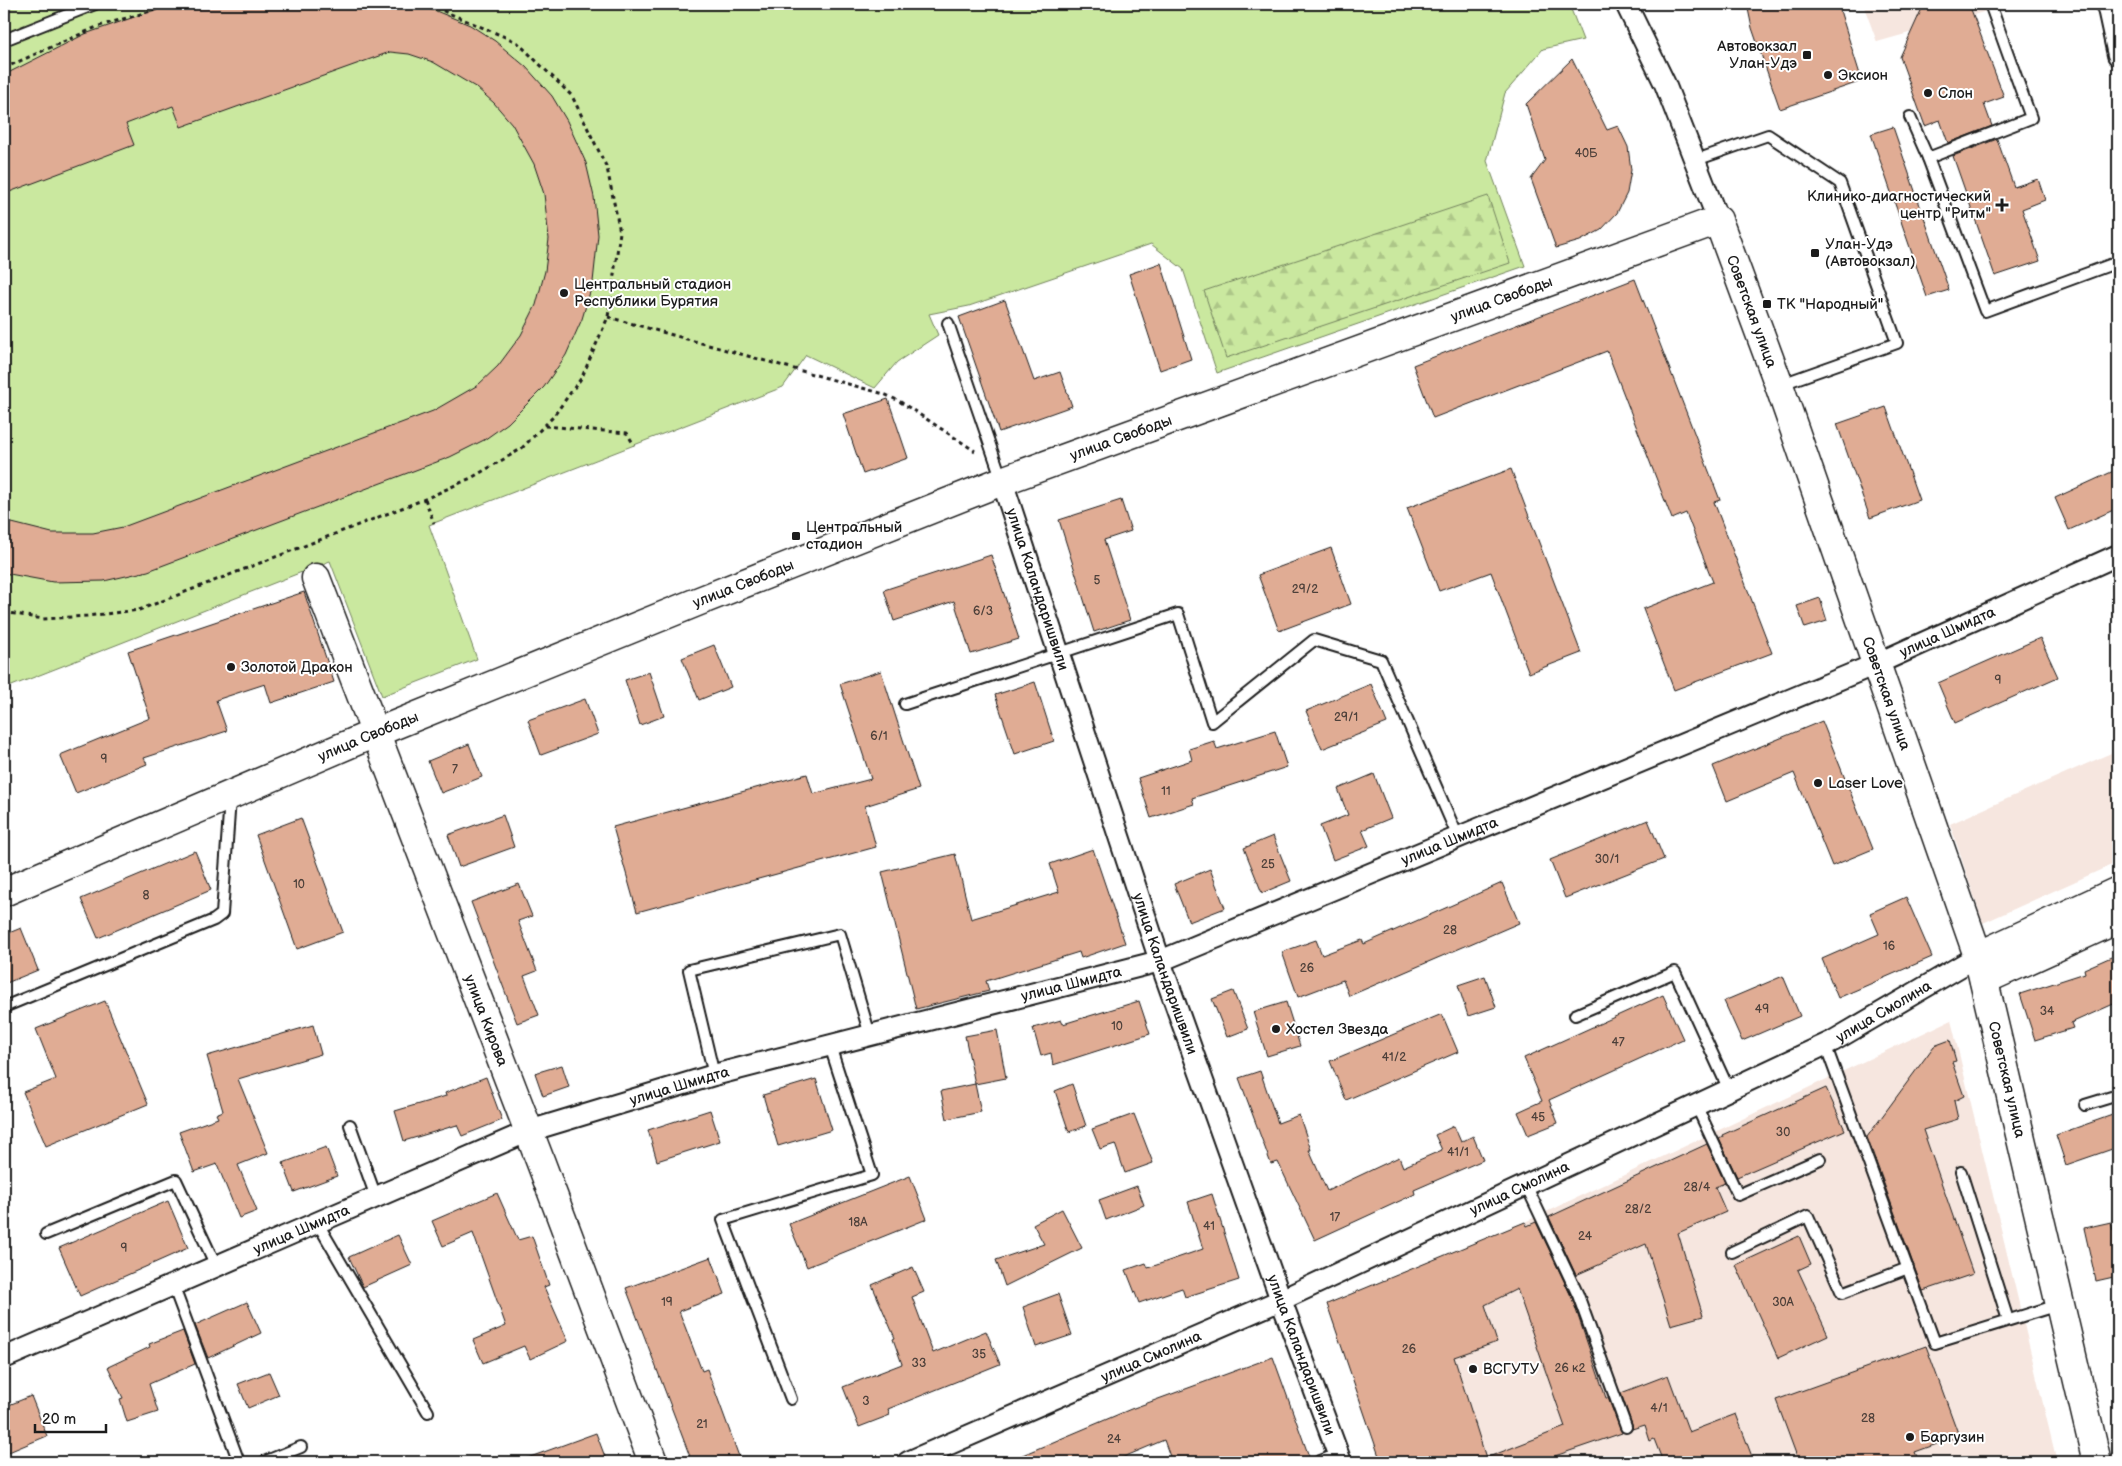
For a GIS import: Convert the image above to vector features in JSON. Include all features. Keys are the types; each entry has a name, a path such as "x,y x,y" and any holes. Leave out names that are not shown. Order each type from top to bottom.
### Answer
{"main road":[{"name":"Советская улица","path":"1718,220 1779,385 1981,968 2097,1462"},
{"name":"улица Свободы","path":"4,892 375,733 697,602 1000,474 1718,220"},
{"name":"улица Кирова","path":"316,578 653,1462"},
{"name":"улица Смолина","path":"1981,968 2118,891"},
{"path":"1981,968 2118,919"}],"street":[{"name":"Советская улица","path":"1626,4 1665,84 1718,220"},
{"path":"2107,4 2118,55"},
{"name":"улица Каландаришвили","path":"1000,474 1160,961 1281,1300 1340,1458"},
{"name":"улица Шмидта","path":"4,1358 528,1131 714,1076 1160,961 1876,664 2118,555"},
{"name":"улица Смолина","path":"908,1462 1281,1300 1729,1090 1981,968"}],"lane":[{"path":"4,40 95,4"},
{"path":"1928,158 2031,118 1990,4"},
{"path":"1910,117 1928,158 1985,311 2118,262"},
{"path":"1696,160 1768,135 1840,183 1897,343 1779,385"},
{"path":"948,323 1000,474"},
{"path":"905,704 1178,614 1212,722 1314,640 1381,660 1458,838"},
{"path":"4,1007 214,920 222,914 230,795"},
{"path":"714,1076 689,970 840,934 870,1036"},
{"path":"1575,1015 1674,972 1729,1090"},
{"path":"1825,1044 1935,1343 2061,1304"},
{"path":"791,1399 723,1220 872,1174 830,1046"},
{"path":"2085,1105 2118,1095"},
{"path":"1696,1105 1738,1195 1820,1160"},
{"path":"350,1125 376,1196"},
{"path":"1961,1172 2008,1320"},
{"path":"46,1234 176,1180 216,1266"},
{"path":"1526,1185 1578,1294 1626,1427"},
{"path":"1732,1252 1808,1216 1842,1293 1908,1268"},
{"path":"317,1222 428,1412"},
{"path":"173,1285 239,1462"},
{"path":"264,1462 301,1447"},
{"path":"1318,1462 1340,1458"}],"path":[{"path":"4,68 100,26 175,4"},
{"path":"4,612 42,619 139,610 425,499 473,477 521,449 554,417 582,376 608,317 620,232 607,168 572,96 517,42 427,4"},
{"path":"608,317 884,394 899,400 1000,474"},
{"path":"544,426 627,433 634,445"},
{"path":"425,499 434,523"}],"shaded area":[{"path":"1863,4 2012,4 1877,42"},
{"path":"2118,750 2118,862 1983,923 1950,824"},
{"path":"1951,1020 2057,1462 1381,1462 1327,1304 1525,1222"}],"green space":[{"path":"21,4 1569,4 1583,40 1543,49 1505,93 1487,161 1525,266 1217,373 1183,269 1151,244 969,306 929,314 938,335 897,362 875,388 806,355 783,387 429,525 477,659 382,696 330,561 4,689 4,10"},
{"path":"1488,196 1510,263 1226,358 1204,291"}],"building":[{"name":"Центральный стадион Республики Бурятия","path":"172,4 409,4 436,11 470,25 495,41 526,67 552,96 567,121 586,163 594,197 598,235 593,282 582,319 566,355 544,387 508,423 484,440 450,457 148,571 104,581 53,582 4,573 4,521 52,533 93,533 123,527 433,411 478,385 498,366 521,335 536,305 545,271 549,239 544,194 534,164 512,124 494,103 477,88 433,62 409,54 390,52 181,127 173,106 126,124 134,145 4,194 4,75 85,34"},
{"name":"Автовокзал Улан-Удэ","path":"1747,4 1838,4 1862,81 1780,109 1752,28"},
{"path":"1924,4 1969,4 2004,97 1984,104 1992,126 1948,143 1940,120 1925,126 1900,57"},
{"path":"1572,59 1607,130 1618,126 1628,147 1631,170 1627,193 1617,213 1601,230 1580,241 1556,248 1531,179 1545,160 1526,104"},
{"path":"1893,127 1949,290 1927,297 1871,134"},
{"name":"Клинико-диагностический центр \"Ритм\"","path":"1997,139 2014,187 2038,179 2045,200 2022,209 2040,261 1995,276 1953,156"},
{"path":"1161,263 1191,359 1160,370 1129,274"},
{"path":"1635,279 1720,500 1714,502 1772,653 1674,690 1643,609 1713,582 1686,513 1672,519 1607,351 1433,418 1413,365"},
{"path":"1005,300 1034,381 1060,372 1072,406 999,432 959,317"},
{"path":"888,399 908,458 863,474 843,414"},
{"path":"1886,407 1919,500 1870,518 1837,424"},
{"path":"1511,469 1581,653 1529,673 1491,572 1439,591 1407,508"},
{"path":"2118,469 2118,508 2069,530 2055,498"},
{"path":"1121,500 1131,531 1104,540 1130,620 1094,632 1059,520"},
{"path":"1331,548 1351,604 1279,631 1258,575"},
{"path":"991,555 1019,639 971,654 954,601 894,621 884,590"},
{"name":"Золотой Дракон","path":"304,592 334,682 271,703 265,684 216,700 227,731 144,758 147,764 76,793 60,755 150,718 128,651"},
{"path":"1820,598 1827,621 1805,628 1797,606"},
{"path":"2040,638 2058,677 1955,723 1938,683"},
{"path":"714,645 731,687 699,700 682,658"},
{"path":"881,671 919,789 865,806 876,847 637,912 613,827 807,774 813,794 871,779 840,684"},
{"path":"649,672 664,716 640,725 625,680"},
{"path":"1035,682 1054,741 1015,754 995,695"},
{"path":"1371,684 1387,723 1322,749 1306,711"},
{"path":"585,699 598,734 541,755 528,720"},
{"path":"1822,721 1873,849 1832,866 1794,773 1727,801 1713,766"},
{"path":"1275,731 1287,767 1192,798 1194,804 1151,818 1138,778 1192,760 1189,749 1214,741 1217,749"},
{"path":"469,744 482,777 441,793 428,761"},
{"path":"1374,774 1391,818 1362,830 1369,846 1333,860 1320,826 1348,815 1338,789"},
{"path":"503,815 514,847 459,867 448,835"},
{"path":"301,818 343,932 297,949 256,835"},
{"path":"1648,820 1664,859 1565,898 1550,860"},
{"path":"1273,836 1291,881 1262,893 1244,848"},
{"path":"1093,849 1125,943 1081,958 1079,952 986,981 989,991 916,1009 882,872 955,854 971,919 1059,892 1050,864"},
{"path":"195,851 211,890 98,938 81,899"},
{"path":"1210,869 1225,908 1189,922 1174,884"},
{"path":"1502,883 1519,923 1349,996 1343,980 1298,997 1282,952 1316,940 1322,955 1362,940 1364,944"},
{"path":"519,884 532,916 518,921 537,971 524,976 539,1015 517,1023 471,902"},
{"path":"1906,897 1932,957 1838,998 1822,959 1879,934 1870,913"},
{"path":"21,928 38,970 4,984 4,935"},
{"path":"2118,954 2118,1002 2071,1023 2073,1028 2035,1040 2020,994 2085,973 2084,969"},
{"path":"1485,976 1496,1007 1468,1016 1458,985"},
{"path":"1783,976 1800,1016 1742,1041 1724,1001"},
{"path":"1233,991 1248,1029 1227,1037 1212,999"},
{"path":"1663,995 1683,1039 1549,1100 1558,1123 1528,1135 1518,1112 1542,1101 1524,1058"},
{"path":"105,1001 148,1104 46,1146 23,1092 56,1079 36,1029"},
{"path":"1139,1001 1150,1034 1053,1065 1051,1053 1041,1056 1033,1028 1061,1020 1063,1024"},
{"name":"Хостел Звезда","path":"1286,1002 1300,1046 1267,1056 1253,1012"},
{"path":"1442,1014 1458,1052 1346,1100 1330,1061"},
{"path":"313,1025 321,1054 238,1079 268,1153 238,1165 257,1211 239,1218 217,1164 194,1172 179,1132 218,1118 216,1114 223,1111 207,1056"},
{"path":"997,1030 1006,1078 975,1084 965,1036"},
{"path":"1950,1040 1956,1061 1952,1062 1964,1096 1954,1101 1958,1119 1923,1130 1973,1274 1923,1291 1867,1137 1934,1046"},
{"path":"562,1065 569,1087 543,1096 535,1073"},
{"path":"1260,1071 1278,1123 1299,1115 1311,1150 1309,1150 1327,1191 1399,1157 1403,1167 1442,1150 1435,1135 1454,1126 1461,1142 1473,1136 1483,1160 1414,1190 1415,1194 1315,1240 1278,1162 1271,1164 1239,1078"},
{"path":"486,1077 502,1120 462,1136 457,1125 404,1141 395,1111 446,1096 445,1093"},
{"path":"816,1079 832,1130 778,1146 763,1095"},
{"path":"975,1084 981,1112 947,1119 941,1091"},
{"path":"1072,1084 1086,1126 1069,1132 1055,1091"},
{"path":"1826,1088 1845,1130 1737,1177 1719,1139 1723,1137 1722,1135"},
{"path":"710,1110 720,1141 657,1161 648,1130"},
{"path":"2118,1113 2118,1147 2066,1165 2056,1135"},
{"path":"1134,1114 1153,1163 1125,1173 1115,1144 1100,1149 1092,1129"},
{"path":"1707,1144 1725,1183 1715,1187 1726,1212 1678,1233 1703,1316 1671,1325 1646,1244 1576,1275 1549,1217"},
{"path":"326,1147 337,1176 294,1192 283,1163"},
{"path":"910,1176 927,1219 807,1267 789,1224"},
{"path":"1137,1186 1144,1205 1106,1220 1099,1200"},
{"path":"497,1193 518,1240 532,1236 549,1285 544,1287 568,1341 530,1359 524,1346 483,1363 473,1340 506,1326 473,1233 443,1246 432,1221"},
{"path":"1212,1194 1239,1280 1185,1297 1182,1288 1139,1303 1126,1270 1146,1263 1148,1268 1203,1249 1188,1202"},
{"path":"168,1201 188,1248 80,1296 59,1248"},
{"path":"1062,1209 1082,1248 1005,1286 996,1260 1044,1244 1033,1224"},
{"name":"ВСГУТУ","path":"1525,1222 1527,1226 1536,1222 1572,1298 1606,1398 1608,1398 1622,1433 1555,1456 1557,1462 1381,1462 1327,1304","holes":["1517,1289 1565,1427 1486,1458 1454,1357 1497,1342 1485,1305"]},
{"path":"2111,1222 2113,1230 2118,1229 2118,1276 2096,1281 2084,1228"},
{"path":"398,1235 412,1265 363,1287 349,1257"},
{"path":"1799,1236 1811,1264 1798,1270 1828,1335 1778,1358 1736,1265"},
{"path":"711,1257 725,1294 679,1311 702,1371 707,1369 741,1462 692,1462 626,1288"},
{"path":"913,1267 924,1292 912,1297 933,1353 986,1331 1000,1364 888,1409 890,1415 859,1427 843,1387 902,1364 893,1339 895,1338 872,1285"},
{"path":"1058,1294 1072,1335 1036,1347 1023,1307"},
{"path":"247,1302 261,1333 208,1358 195,1325"},
{"path":"183,1331 195,1364 149,1384 158,1412 127,1422 120,1399 123,1398 108,1367 150,1347 149,1344"},
{"path":"1926,1346 1959,1436 1915,1452 1919,1462 1799,1462 1776,1400"},
{"path":"1273,1357 1311,1462 1172,1462 1164,1440 1112,1462 1006,1462 1131,1409"},
{"path":"269,1372 279,1395 248,1408 238,1384"},
{"path":"1668,1375 1689,1432 1736,1414 1754,1462 1663,1462 1654,1439 1650,1441 1645,1425 1632,1429 1621,1393"},
{"path":"31,1396 47,1436 4,1454 4,1407"},
{"path":"596,1433 607,1462 522,1462 522,1460"}],"place":[{"name":"Автовокзал Улан-Удэ","path":"1807,55"},
{"name":"Эксион","path":"1828,75"},
{"name":"Слон","path":"1928,93"},
{"name":"Клинико-диагностический центр \"Ритм\"","path":"2002,205"},
{"name":"Улан-Удэ (Автовокзал)","path":"1815,253"},
{"name":"Центральный стадион Республики Бурятия","path":"564,293"},
{"name":"ТК \"Народный\"","path":"1767,304"},
{"name":"Центральный стадион","path":"796,536"},
{"name":"Золотой Дракон","path":"231,667"},
{"name":"Laser Love","path":"1818,783"},
{"name":"Хостел Звезда","path":"1276,1029"},
{"name":"ВСГУТУ","path":"1473,1369"},
{"name":"Баргузин","path":"1910,1437"}]}
